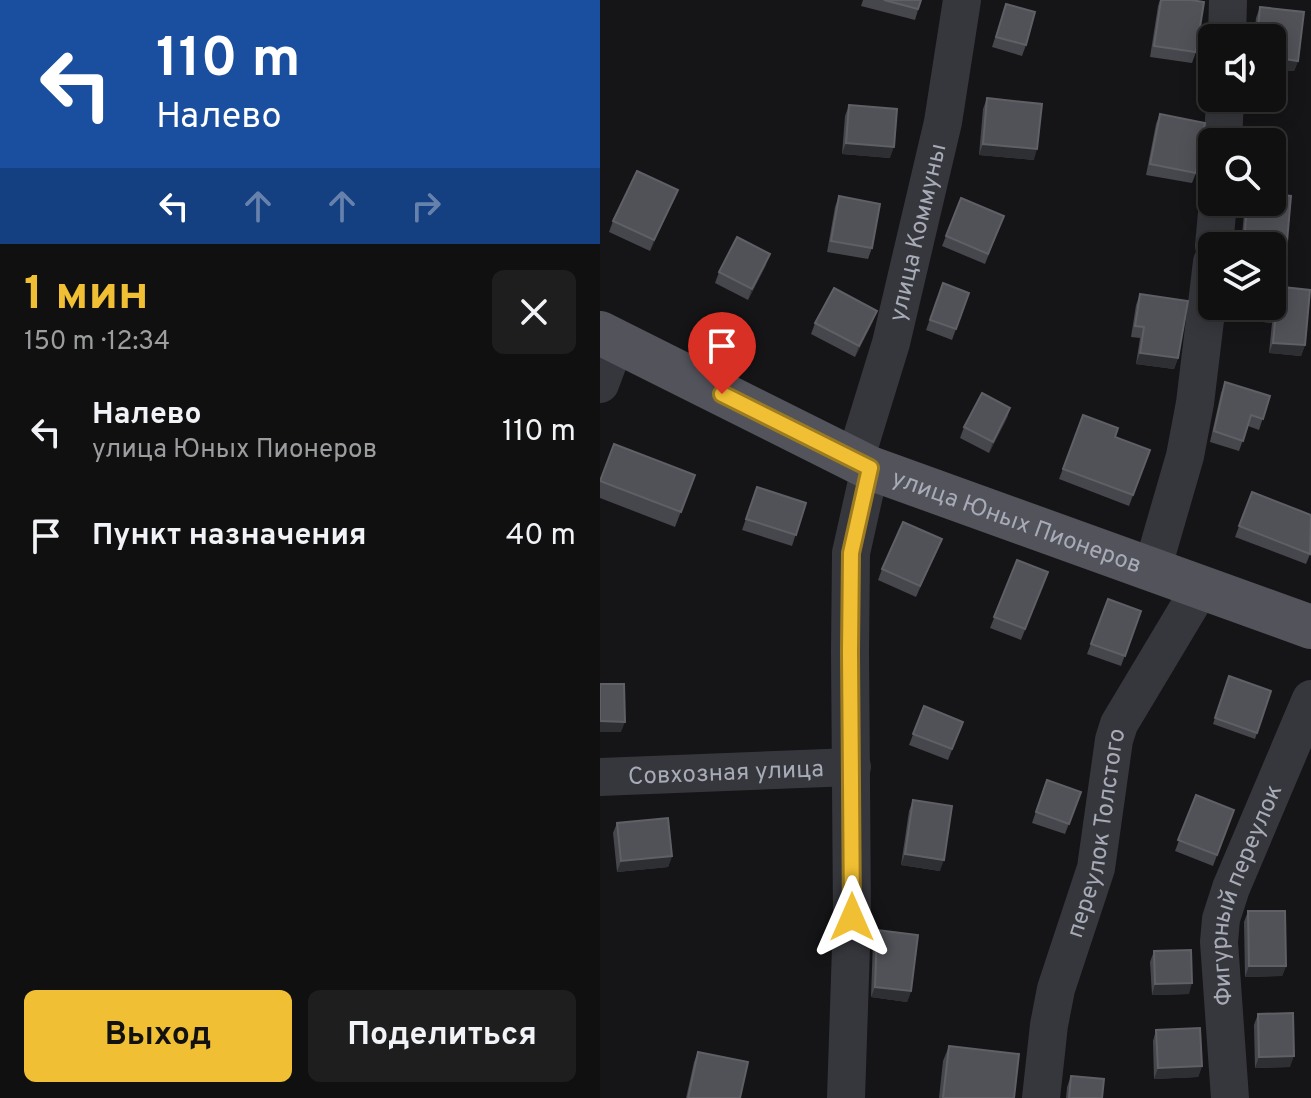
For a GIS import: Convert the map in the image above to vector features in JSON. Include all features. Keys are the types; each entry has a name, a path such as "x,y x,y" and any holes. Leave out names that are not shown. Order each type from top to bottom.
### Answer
{"main road":[{"name":"улица Юных Пионеров","path":"608,337 862,464 1311,627"}],"street":[{"name":"улица Коммуны","path":"846,1098 852,917 851,553 862,464 943,122 962,0"},
{"path":"1227,24 1228,0"},
{"path":"1152,570 1185,456 1205,320"},
{"path":"600,384 608,337"},
{"name":"переулок Толстого","path":"1041,1098 1056,989 1096,868 1117,732 1201,587"},
{"name":"Фигурный переулок","path":"1230,1098 1219,942 1221,919 1231,888 1311,699"},
{"name":"Совхозная улица","path":"600,777 852,767"}],"building":[{"path":"884,0 921,0 918,9"},
{"path":"1161,0 1204,2 1198,24 1196,52 1154,46"},
{"path":"1006,4 1035,12 1026,45 996,37"},
{"path":"1260,7 1304,12 1298,61 1286,59 1286,24 1258,24"},
{"path":"987,98 1042,104 1037,149 983,144"},
{"path":"849,105 897,109 894,147 846,143"},
{"path":"1160,114 1205,123 1204,128 1198,128 1196,173 1150,164"},
{"path":"637,171 678,190 654,240 613,221"},
{"path":"1286,195 1291,196 1286,253 1286,232 1245,232 1246,216 1286,216"},
{"path":"839,196 880,204 872,248 831,241"},
{"path":"961,198 1004,216 988,254 946,236"},
{"path":"737,237 770,254 752,289 719,272"},
{"path":"943,283 969,293 956,329 930,320"},
{"path":"1286,287 1310,290 1305,345 1273,343 1275,320 1286,320"},
{"path":"834,288 877,311 859,346 815,323"},
{"path":"1140,294 1188,301 1178,358 1140,353 1144,327 1135,326"},
{"path":"1225,382 1270,396 1263,419 1251,415 1243,441 1214,431"},
{"path":"982,393 1010,408 993,442 964,427"},
{"path":"1083,415 1118,428 1115,437 1150,450 1133,495 1063,469"},
{"path":"614,444 695,475 681,512 600,481"},
{"path":"757,487 806,503 796,535 746,519"},
{"path":"1252,492 1311,515 1310,554 1239,526"},
{"path":"903,522 942,539 920,586 882,569"},
{"path":"1017,560 1048,572 1025,629 994,617"},
{"path":"1108,599 1141,611 1125,656 1091,644"},
{"path":"1229,676 1271,691 1257,733 1215,718"},
{"path":"600,684 624,684 625,722 600,721"},
{"path":"924,706 963,722 952,749 913,734"},
{"path":"1047,780 1081,792 1069,824 1036,812"},
{"path":"1196,795 1234,810 1217,855 1178,840"},
{"path":"913,800 952,806 944,860 905,854"},
{"path":"668,818 672,856 621,861 617,823"},
{"path":"1248,911 1285,911 1286,966 1249,966"},
{"path":"877,930 918,935 911,991 875,987"},
{"path":"1191,950 1192,983 1155,984 1154,951"},
{"path":"1293,1013 1294,1056 1259,1057 1258,1014"},
{"path":"1200,1028 1202,1066 1158,1068 1156,1030"},
{"path":"949,1046 1019,1054 1014,1098 943,1098"},
{"path":"698,1052 748,1062 740,1098 688,1098"},
{"path":"1071,1076 1104,1079 1102,1098 1069,1098"}],"route":[{"path":"722,394 870,468 851,553 852,917"}]}
